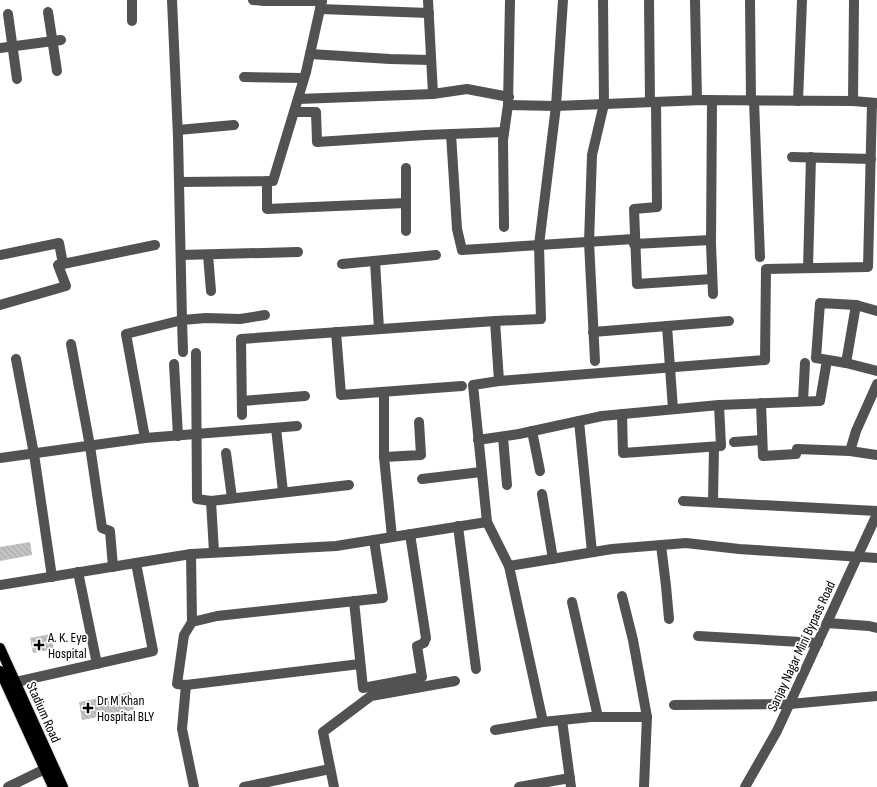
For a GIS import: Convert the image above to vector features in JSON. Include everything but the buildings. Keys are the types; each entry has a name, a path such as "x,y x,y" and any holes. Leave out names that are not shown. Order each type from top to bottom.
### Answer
{"main road":[{"name":"Stadium Road","path":"0,648 63,787"},
{"name":"Stadium Road","path":"0,671 53,787"}],"street":[{"path":"132,0 132,21"},
{"path":"172,0 178,130 183,352"},
{"path":"253,0 321,3 428,13"},
{"path":"428,0 433,94"},
{"path":"504,227 503,140 509,101 510,0"},
{"path":"242,415 241,339 541,319 539,245 556,106 563,0"},
{"path":"595,361 589,242 592,155 604,104 602,0"},
{"path":"649,0 657,207 634,209 634,242 637,284 712,279"},
{"path":"695,0 697,100"},
{"path":"750,0 760,257"},
{"path":"798,101 802,0"},
{"path":"853,101 854,0"},
{"path":"179,182 273,181 304,78 321,3"},
{"path":"48,12 57,41 56,71"},
{"path":"8,14 17,78"},
{"path":"0,48 57,41"},
{"path":"310,54 430,60"},
{"path":"244,77 304,78"},
{"path":"298,99 433,94 467,89 509,101 556,106 697,100 853,101 875,103 871,159 868,267 766,269 765,360 500,381 473,385 487,522 509,566 543,722"},
{"path":"712,100 711,240 713,294"},
{"path":"294,112 316,112 317,142 504,132"},
{"path":"178,130 234,125"},
{"path":"451,134 457,229 462,250 589,242 711,240"},
{"path":"792,157 871,159"},
{"path":"808,268 811,158"},
{"path":"406,168 406,231"},
{"path":"267,181 267,209 406,203"},
{"path":"0,255 59,243 63,264"},
{"path":"0,305 66,286 58,265 155,245"},
{"path":"181,255 298,252"},
{"path":"208,254 211,291"},
{"path":"342,264 436,255"},
{"path":"375,261 379,329"},
{"path":"877,311 856,305 820,303 816,358 846,363 877,372"},
{"path":"846,363 856,305"},
{"path":"145,438 126,334 182,320 206,318 240,319 265,315"},
{"path":"495,321 500,381"},
{"path":"593,332 729,321"},
{"path":"667,326 673,409"},
{"path":"336,332 341,395 462,386"},
{"path":"71,344 90,446 102,528 110,532 112,567"},
{"path":"196,353 197,499 211,501 349,485"},
{"path":"16,359 34,454 52,577"},
{"path":"478,440 502,437 602,416 719,405 820,400 827,360"},
{"path":"174,364 178,436"},
{"path":"803,401 805,364"},
{"path":"850,451 856,431 877,384"},
{"path":"384,392 384,457 392,537"},
{"path":"242,400 305,396"},
{"path":"761,403 763,456 796,454 797,449 850,451 877,455"},
{"path":"622,414 623,453 714,447 721,446 719,405"},
{"path":"579,421 592,552"},
{"path":"384,457 421,455 419,422"},
{"path":"0,458 145,438 297,426"},
{"path":"276,428 283,492"},
{"path":"532,431 540,471"},
{"path":"502,437 507,485"},
{"path":"734,442 762,440"},
{"path":"713,501 714,447"},
{"path":"226,453 232,498"},
{"path":"422,479 481,472"},
{"path":"542,494 553,559"},
{"path":"211,501 214,552"},
{"path":"683,501 713,501 877,510"},
{"name":"Sanjay Nagar Mini Bypass Road","path":"745,787 777,731 877,514"},
{"path":"0,585 190,554 336,546 487,522"},
{"path":"458,526 476,669"},
{"path":"354,601 363,688 422,677 417,646 424,644 426,638 410,534"},
{"path":"192,622 217,616 383,598 374,540"},
{"path":"509,566 612,549 686,543 857,558 877,558"},
{"path":"660,545 669,619"},
{"path":"190,554 192,622 184,635 177,684 186,685 360,664"},
{"path":"16,682 153,651 136,563"},
{"path":"78,572 97,664"},
{"path":"622,596 634,640 647,717 644,787"},
{"path":"572,602 598,717"},
{"path":"828,623 877,628"},
{"path":"698,636 818,643"},
{"path":"334,787 323,732 371,696 455,681"},
{"path":"186,685 182,729 194,787"},
{"path":"674,705 790,704 877,696"},
{"path":"495,730 562,720 598,717 647,717"},
{"path":"519,787 570,783 562,720"},
{"path":"8,787 45,769"},
{"path":"244,787 330,769"}],"place":[{"name":"A. K. Eye Hospital","path":"39,645"},
{"name":"Dr M Khan Hospital BLY","path":"88,708"}]}
